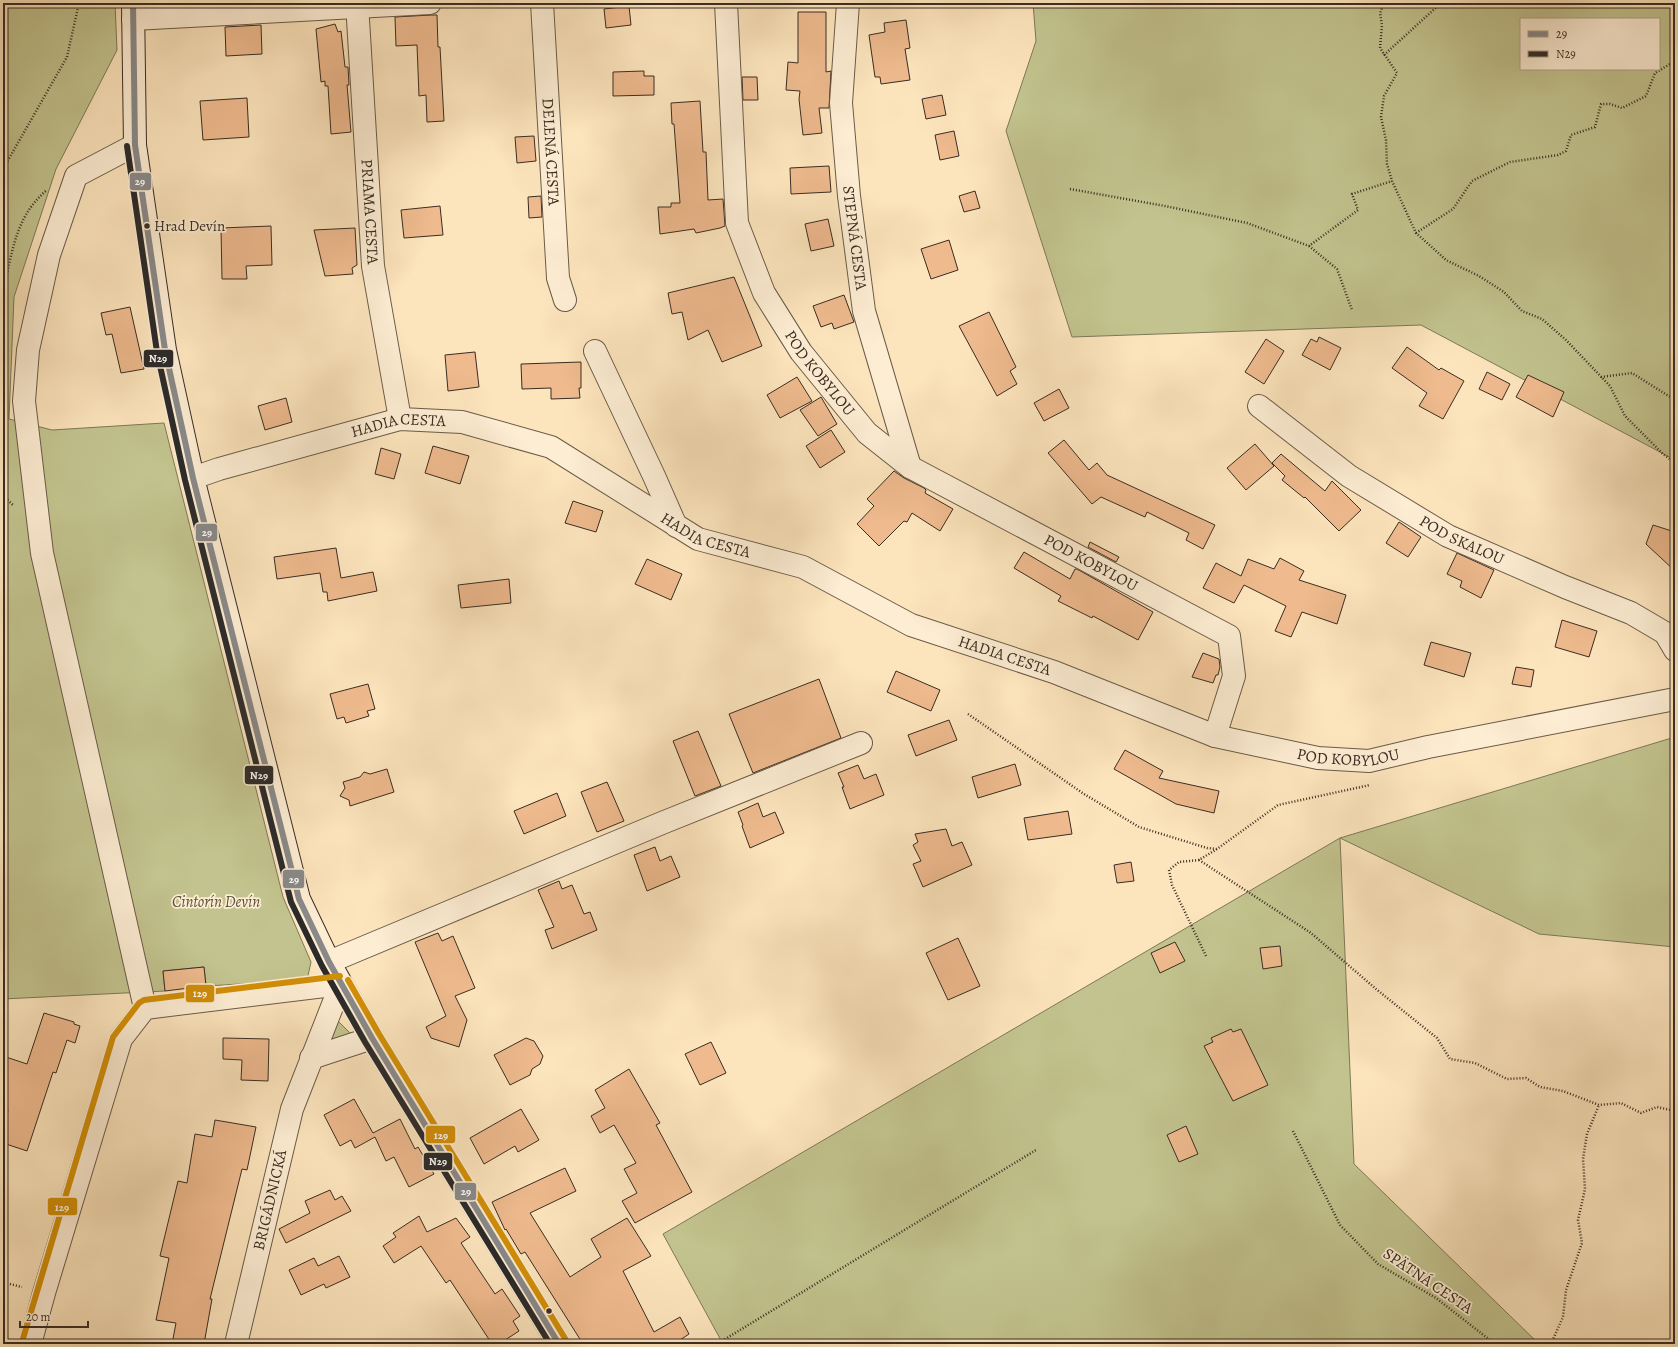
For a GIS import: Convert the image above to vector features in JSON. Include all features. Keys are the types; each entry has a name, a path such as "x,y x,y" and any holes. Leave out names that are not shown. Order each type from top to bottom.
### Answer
{"street":[{"path":"430,3 133,11 135,145 165,350 193,478 299,899 329,962 372,1038 559,1344"},
{"name":"DELENÁ CESTA","path":"542,3 558,278 565,300"},
{"name":"POD KOBYLOU","path":"726,3 737,223 764,293 801,352 867,433 910,467 1229,636 1234,676 1215,736 1318,758 1369,761 1428,747 1675,699"},
{"name":"STEPNÁ CESTA","path":"848,3 841,103 849,196 864,311 910,467"},
{"name":"PRIAMA CESTA","path":"358,5 373,266 400,419"},
{"path":"135,145 76,176 49,255 28,350 24,400 42,553 145,1008"},
{"path":"595,351 676,526"},
{"name":"POD SKALOU","path":"1259,406 1349,476 1448,536 1565,587 1631,613 1665,634 1675,650"},
{"name":"HADIA CESTA","path":"193,478 219,469 400,419 462,422 551,447 698,539 803,567 911,625 1054,672 1215,736"},
{"path":"329,962 655,826 861,743"},
{"path":"30,1344 44,1293 122,1039 145,1008 341,984"},
{"name":"BRIGÁDNICKÁ","path":"236,1344 292,1109 341,984"},
{"path":"311,1058 372,1038"}],"path":[{"path":"3,169 67,57 79,3"},
{"path":"1384,3 1380,13 1382,25 1380,48 1397,73 1384,96 1382,116 1386,140 1387,164 1392,181 1416,233 1446,260 1479,276 1504,292 1522,311 1542,319 1566,340 1610,386 1624,416 1663,454 1675,463"},
{"path":"1384,55 1441,3"},
{"path":"1660,69 1675,61"},
{"path":"1416,233 1453,209 1472,181 1510,162 1558,155 1566,151 1571,135 1595,127 1601,104 1610,104 1622,108 1646,96 1655,72 1659,70"},
{"path":"3,292 19,226 28,210 38,197 54,184 76,176"},
{"path":"1309,246 1358,210 1352,194 1392,181"},
{"path":"1070,189 1165,206 1247,223 1309,246 1337,269 1352,310"},
{"path":"1601,377 1632,373 1675,400"},
{"path":"968,714 1084,794 1139,827 1207,848 1217,849"},
{"path":"1206,956 1172,885 1169,870 1179,862 1199,860 1217,849 1278,805 1377,783"},
{"path":"1199,860 1310,933 1437,1038 1450,1059 1475,1063 1507,1079 1526,1078 1540,1088 1563,1091 1599,1105 1621,1103 1641,1113 1657,1107 1675,1111"},
{"path":"1551,1344 1563,1317 1566,1290 1582,1243 1578,1220 1585,1189 1583,1160 1587,1134 1599,1105"},
{"name":"SPÄTNÁ CESTA","path":"1293,1131 1340,1225 1350,1237 1378,1264 1436,1298 1495,1344"},
{"path":"717,1344 1036,1150"}],"green space":[{"name":"Cintorín Devín","path":"3,3 115,3 117,50 56,169 14,297 9,419 52,430 164,423 283,897 311,962 307,980 206,986 204,967 163,971 165,991 3,999"},
{"path":"1033,3 1675,3 1675,460 1421,325 1072,337 1006,131 1036,41"},
{"path":"1675,737 1675,947 1539,934 1340,838"},
{"path":"1340,838 1354,1164 1539,1344 723,1344 663,1234"},
{"path":"335,1018 352,1035 326,1044"}],"building":[{"path":"629,6 631,25 606,28 604,9"},
{"path":"798,12 826,12 826,72 831,71 829,108 819,108 822,133 803,135 799,99 800,91 786,90 788,62 798,63"},
{"path":"437,15 444,121 427,122 426,95 419,96 417,45 396,46 395,17"},
{"path":"906,20 910,48 905,49 910,80 881,84 880,77 875,77 869,35 885,32 884,23"},
{"path":"335,24 338,32 341,31 345,67 348,67 349,85 347,85 351,132 331,134 328,86 325,86 325,81 321,82 316,29"},
{"path":"261,25 262,54 226,56 225,27"},
{"path":"644,71 644,76 654,76 654,95 613,96 613,72"},
{"path":"742,77 757,77 758,100 743,100"},
{"path":"942,95 946,115 926,119 922,99"},
{"path":"247,98 249,137 203,140 200,101"},
{"path":"700,101 703,152 706,152 708,200 723,199 725,226 696,233 694,229 660,234 658,207 671,207 671,203 680,203 671,103"},
{"path":"954,131 959,156 940,160 935,135"},
{"path":"534,136 536,161 517,163 515,137"},
{"path":"829,166 831,192 791,194 790,168"},
{"path":"975,191 980,208 964,212 959,196"},
{"path":"541,196 542,217 529,218 528,197"},
{"path":"440,206 443,235 404,238 401,210"},
{"path":"828,219 834,246 811,251 805,224"},
{"path":"271,226 272,265 246,266 247,279 222,279 221,228"},
{"path":"355,228 357,265 352,268 353,274 325,276 314,230"},
{"path":"949,240 958,270 931,279 921,249"},
{"path":"734,277 762,346 722,362 708,330 688,340 682,312 672,314 668,293"},
{"path":"844,295 854,322 834,329 832,323 821,327 813,306"},
{"path":"130,307 144,369 121,373 112,334 106,335 101,313"},
{"path":"989,312 1016,367 1010,371 1017,384 997,396 959,326"},
{"path":"1319,337 1341,348 1330,370 1302,355 1311,339 1317,342"},
{"path":"1266,339 1284,351 1264,384 1245,372"},
{"path":"1407,347 1439,370 1441,368 1464,381 1443,419 1419,406 1427,393 1392,368"},
{"path":"475,352 479,387 448,391 445,355"},
{"path":"581,362 581,388 579,388 580,398 551,399 551,388 522,389 521,364"},
{"path":"1487,372 1510,384 1502,400 1479,389"},
{"path":"1528,375 1564,392 1553,417 1516,397"},
{"path":"797,377 812,401 780,418 767,395"},
{"path":"1059,389 1069,408 1044,421 1034,403"},
{"path":"821,397 837,424 818,436 800,410"},
{"path":"286,398 292,422 265,430 258,406"},
{"path":"831,430 845,452 820,468 806,446"},
{"path":"1064,440 1089,470 1097,463 1107,475 1215,525 1203,549 1186,540 1189,533 1147,512 1145,517 1101,497 1092,504 1048,453"},
{"path":"1255,444 1274,466 1246,490 1227,468"},
{"path":"433,446 469,456 460,484 425,473"},
{"path":"381,448 401,454 394,479 375,474"},
{"path":"1281,454 1325,491 1332,481 1361,510 1339,531 1305,497 1304,498 1282,480 1285,476 1272,463"},
{"path":"894,471 924,488 926,490 925,493 953,509 940,531 912,513 907,522 904,521 879,546 857,524 874,506 867,499"},
{"path":"573,501 603,511 596,532 565,523"},
{"path":"1399,522 1421,537 1408,557 1386,543"},
{"path":"1653,525 1675,532 1675,571 1646,544"},
{"path":"1090,542 1119,557 1116,562 1088,547"},
{"path":"336,548 341,578 373,572 377,591 328,601 327,592 323,592 320,573 277,579 274,557"},
{"path":"1024,552 1070,579 1075,569 1077,569 1153,612 1138,640 1093,616 1092,618 1058,601 1061,596 1014,568"},
{"path":"1457,553 1494,570 1481,598 1460,587 1462,581 1447,574"},
{"path":"1280,558 1304,571 1299,580 1346,595 1337,624 1302,612 1291,637 1275,631 1286,606 1244,585 1234,603 1203,588 1216,563 1241,576 1248,559 1274,569"},
{"path":"647,559 682,574 671,600 635,584"},
{"path":"509,579 511,603 461,608 458,585"},
{"path":"1562,620 1597,631 1589,657 1555,647"},
{"path":"1431,642 1471,653 1464,677 1424,665"},
{"path":"1203,653 1219,659 1220,667 1218,675 1216,675 1213,683 1192,677"},
{"path":"1516,667 1534,670 1531,687 1512,684"},
{"path":"896,671 940,690 931,711 887,692"},
{"path":"819,679 841,738 753,773 729,714"},
{"path":"368,684 375,709 367,711 369,716 346,723 344,717 337,719 330,694"},
{"path":"949,720 957,740 916,756 908,735"},
{"path":"698,731 721,786 695,796 673,741"},
{"path":"1125,750 1163,771 1159,778 1219,791 1214,813 1176,804 1114,769"},
{"path":"1015,764 1021,785 978,798 972,777"},
{"path":"858,765 864,779 876,774 884,795 850,809 842,787 844,787 838,773"},
{"path":"387,769 394,792 350,806 349,800 340,796 345,788 343,782 360,777 364,772 370,774"},
{"path":"607,782 624,821 597,832 581,792"},
{"path":"557,793 566,816 524,834 514,811"},
{"path":"758,803 763,817 775,812 784,833 750,848 738,812"},
{"path":"1068,811 1072,834 1028,840 1024,818"},
{"path":"946,829 952,846 962,842 972,865 923,887 913,864 921,861 913,845 918,842 915,834"},
{"path":"655,847 660,861 671,856 680,877 647,891 634,855"},
{"path":"1131,862 1134,881 1117,883 1114,865"},
{"path":"559,881 562,889 572,885 584,914 590,912 597,930 552,949 545,930 554,927 538,890"},
{"path":"438,933 442,941 453,936 475,988 455,996 467,1020 459,1047 431,1038 426,1027 446,1016 415,942"},
{"path":"958,938 980,986 948,1000 926,953"},
{"path":"1175,942 1185,961 1160,973 1151,953"},
{"path":"1280,946 1282,966 1263,969 1260,948"},
{"path":"204,967 206,986 165,991 163,971"},
{"path":"44,1013 74,1022 74,1024 80,1026 75,1043 67,1040 56,1073 53,1072 27,1151 3,1143 3,1126 8,1110 3,1109 3,1056 27,1064"},
{"path":"1231,1029 1233,1032 1241,1029 1268,1085 1233,1101 1204,1046 1213,1042 1211,1038"},
{"path":"223,1038 269,1039 268,1081 241,1080 242,1060 223,1059"},
{"path":"526,1038 534,1041 543,1056 540,1064 532,1069 530,1075 510,1085 494,1055"},
{"path":"711,1042 726,1073 700,1085 685,1054"},
{"path":"629,1069 660,1123 656,1125 692,1192 635,1223 622,1201 637,1193 624,1169 636,1163 614,1125 600,1133 591,1116 605,1108 595,1090"},
{"path":"354,1099 373,1133 400,1119 415,1149 418,1147 434,1174 409,1187 394,1157 386,1161 375,1137 355,1148 351,1140 340,1146 324,1115"},
{"path":"521,1109 539,1140 518,1152 515,1146 484,1164 470,1138"},
{"path":"215,1120 256,1127 247,1170 242,1169 210,1299 212,1299 204,1344 172,1344 176,1323 156,1320 169,1258 160,1256 178,1181 187,1183 195,1134 212,1137"},
{"path":"1186,1126 1198,1154 1179,1162 1167,1135"},
{"path":"565,1168 576,1191 530,1213 570,1277 601,1257 591,1239 627,1218 651,1256 623,1271 654,1332 680,1317 689,1334 674,1344 583,1344 525,1252 521,1254 506,1229 505,1230 492,1202"},
{"path":"330,1190 335,1200 342,1196 351,1211 286,1243 279,1229 310,1213 305,1201"},
{"path":"419,1216 427,1232 456,1218 470,1237 461,1243 495,1294 502,1289 520,1316 513,1321 519,1331 499,1344 492,1344 450,1280 446,1283 421,1246 394,1263 383,1246 396,1237 393,1233"},
{"path":"339,1256 350,1277 326,1288 324,1284 301,1295 289,1270 314,1258 318,1266"}],"transit line":[{"name":"29","path":"133,3 135,145 165,350 193,478 299,899 329,962 372,1038 559,1344"},
{"name":"N29","path":"127,146 157,352 185,480 291,902 322,966 365,1042 550,1344"},
{"name":"129","path":"22,1342 113,1037 139,1003 144,1000 340,976"},
{"name":"129","path":"348,980 379,1034 566,1340"}],"place":[{"name":"Hrad Devín","path":"147,226"}]}
